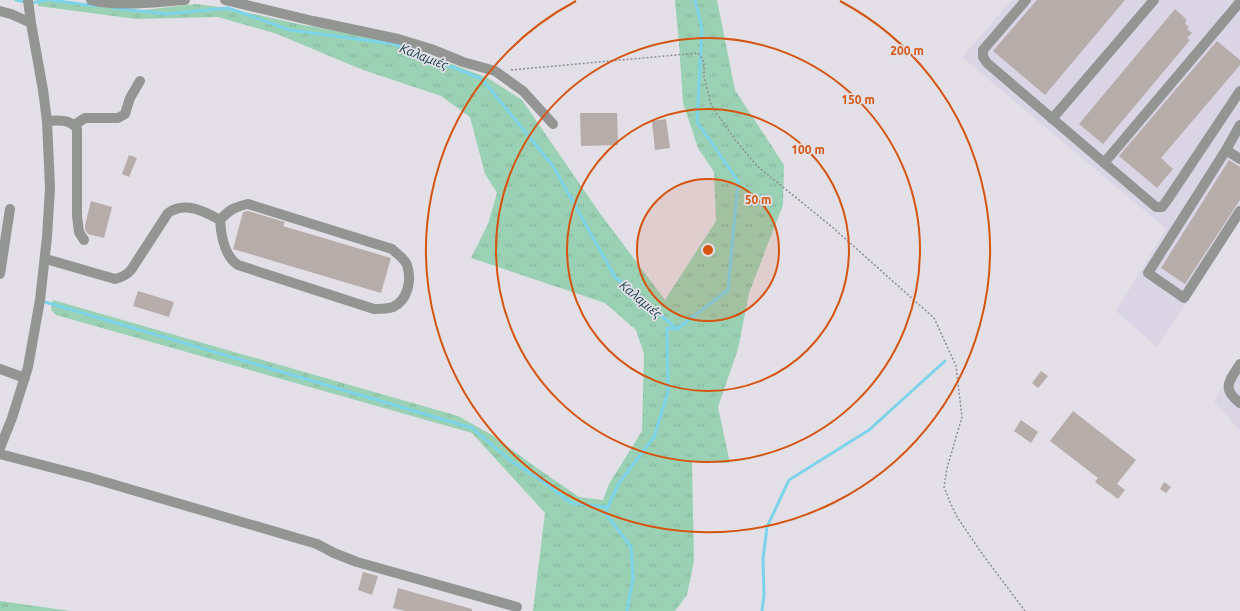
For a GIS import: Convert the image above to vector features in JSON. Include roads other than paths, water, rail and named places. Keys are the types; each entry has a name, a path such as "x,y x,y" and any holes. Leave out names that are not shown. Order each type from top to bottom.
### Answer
{"street":[{"path":"0,448 12,418 28,368 46,259 50,188 47,121 28,0"},
{"path":"91,0 107,4 185,0"},
{"path":"225,0 313,22 398,38 463,62 495,71 523,92 553,124"},
{"path":"1026,0 983,50 983,57 987,63 1156,207 1162,207 1240,91"},
{"path":"1052,119 1154,0"},
{"path":"1104,163 1240,2"},
{"path":"0,11 31,23"},
{"path":"74,125 85,118 118,118 125,114 130,98 140,81"},
{"path":"47,121 58,120 74,125 77,129 78,227 82,239 84,240"},
{"path":"1240,125 1226,150 1148,274 1184,298 1240,212"},
{"path":"1226,150 1240,159"},
{"path":"248,204 392,249 406,264 409,276 406,294 400,302 393,307 374,309 238,265 231,259 225,247 221,234 220,220 228,211 237,206 248,204"},
{"path":"46,259 115,279 121,278 127,275 131,270 168,213 172,210 188,208 202,210 220,220"},
{"path":"0,274 10,209"},
{"path":"1240,364 1228,386 1230,394 1240,403"},
{"path":"0,369 24,378"},
{"path":"0,454 88,477 317,544 334,553 357,562 517,607"}],"waterway":[{"name":"Καλαμιές","path":"16,0 26,2"},
{"name":"Καλαμιές","path":"31,3 47,0"},
{"name":"Καλαμιές","path":"50,0 96,6"},
{"name":"Καλαμιές","path":"627,611 633,578 631,547 605,513 619,483 654,437 668,392 667,328 677,329 728,290 738,181 697,122 702,29 695,0"},
{"name":"Καλαμιές","path":"113,8 166,14 228,8 290,30 394,44 482,79 553,166 615,277 677,329"},
{"path":"45,302 472,428 511,461 545,483 571,503 608,507"},
{"path":"762,611 764,595 763,559 767,527 789,480 869,430 945,361"}]}
